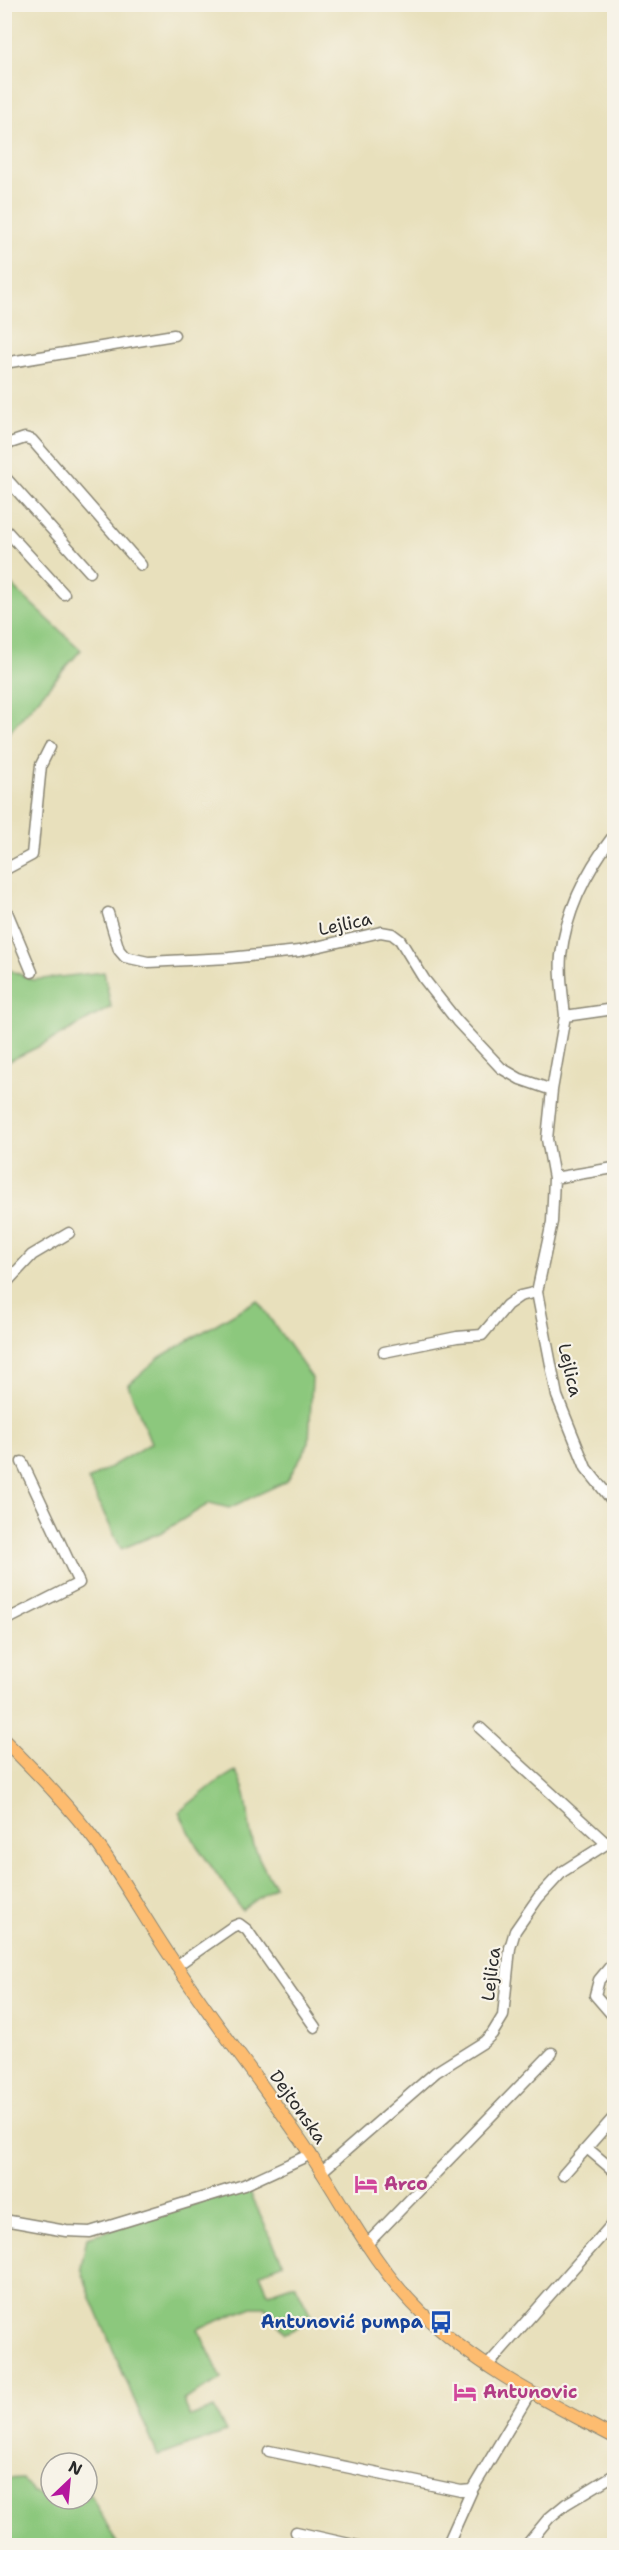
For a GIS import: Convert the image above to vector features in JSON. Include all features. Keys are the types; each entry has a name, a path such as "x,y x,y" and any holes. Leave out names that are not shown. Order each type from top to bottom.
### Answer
{"main road":[{"name":"Dejtonska","path":"4,1740 67,1806 98,1845 176,1966 310,2154 366,2245 399,2290 423,2314 487,2366 530,2393 615,2437"}],"street":[{"path":"4,363 174,335"},
{"path":"4,445 26,438 32,440 141,565"},
{"path":"4,476 90,572"},
{"path":"4,528 64,594"},
{"path":"4,870 32,855 41,765 50,747"},
{"name":"Lejlica","path":"615,835 594,861 583,882 569,920 561,955 560,979 565,1016 552,1090 547,1139 554,1178 552,1222 537,1292 557,1396 586,1468 615,1503"},
{"path":"4,905 32,972"},
{"name":"Lejlica","path":"108,913 119,950 124,957 148,962 229,958 287,952 381,932 392,934 400,940 424,979 457,1021 501,1068 520,1079 552,1090"},
{"path":"565,1016 615,1009"},
{"path":"554,1178 615,1168"},
{"path":"4,1285 32,1256 69,1233"},
{"path":"384,1352 457,1337 482,1335 507,1305 520,1296 537,1292"},
{"path":"4,1621 79,1583 22,1462"},
{"name":"Lejlica","path":"321,2172 436,2072 484,2042 492,2034 502,2016 510,1948 515,1931 538,1899 562,1872 611,1841 480,1728"},
{"path":"176,1966 239,1924 247,1930 315,2027"},
{"path":"615,1962 599,1980 595,1995 615,2017"},
{"path":"366,2245 552,2053"},
{"path":"563,2175 615,2117"},
{"path":"587,2148 615,2171"},
{"path":"4,2220 66,2231 90,2232 244,2185 310,2154"},
{"path":"487,2366 615,2222"},
{"path":"447,2546 472,2490 530,2393"},
{"path":"269,2451 461,2490 472,2490"},
{"path":"526,2546 549,2518 566,2504 615,2475"},
{"path":"296,2532 358,2546"}],"green space":[{"path":"5,579 81,650 5,737"},
{"path":"5,968 33,980 104,972 111,1007 5,1063"},
{"path":"257,1300 312,1378 309,1443 287,1481 229,1508 210,1503 162,1532 121,1549 88,1480 151,1443 128,1385 160,1357"},
{"path":"235,1771 245,1795 255,1848 275,1886 242,1910 197,1846 179,1812 214,1784"},
{"path":"247,2188 283,2263 260,2274 268,2293 295,2284 314,2321 285,2333 265,2307 252,2307 198,2329 222,2379 183,2400 191,2417 214,2408 226,2432 158,2456 91,2298 81,2268 87,2237"},
{"path":"23,2478 33,2493 39,2494 39,2511 99,2510 118,2545 5,2545 5,2479"}],"place":[{"name":"Arco","path":"366,2184"},
{"name":"Antunović pumpa","path":"441,2322"},
{"name":"Antunovic","path":"465,2392"}]}
